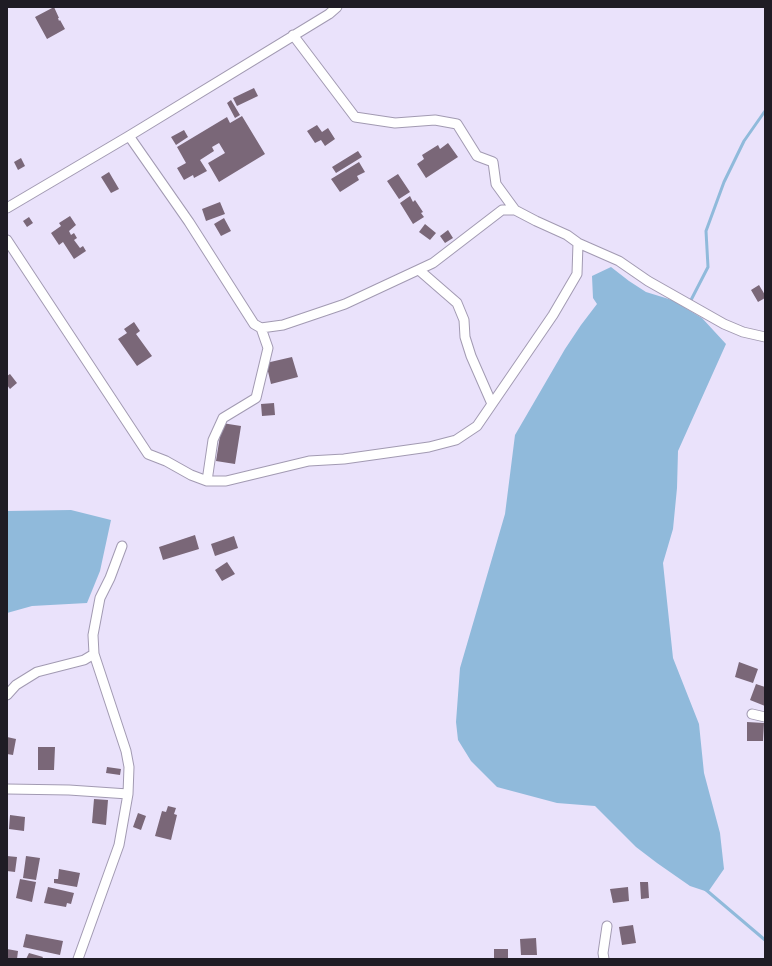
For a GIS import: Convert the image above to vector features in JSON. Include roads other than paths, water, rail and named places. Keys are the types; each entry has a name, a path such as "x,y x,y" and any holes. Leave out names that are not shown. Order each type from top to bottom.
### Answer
{"street":[{"path":"7,208 129,136 328,14 337,7"},
{"path":"293,35 355,117 395,123 435,120 457,124 477,156 493,162 496,184 515,210 567,235 578,244 619,261 648,281 724,324 743,332 765,337"},
{"path":"129,136 189,222 254,324 261,328 283,325 345,304 419,270 433,263 502,210 515,210"},
{"path":"7,240 148,454 166,461 191,475 207,481 226,480 309,461 344,459 429,447 456,440 477,426 553,315 578,274 578,244"},
{"path":"419,270 458,303 464,320 465,337 471,356 492,404"},
{"path":"207,481 213,440 223,418 256,398 268,348 261,328"},
{"path":"78,959 119,845 128,794 129,767 126,751 94,654 93,635 100,598 110,578 122,546"},
{"path":"7,695 16,685 37,672 84,660 94,654"},
{"path":"752,714 765,717"},
{"path":"7,789 69,790 128,794"},
{"path":"604,959 603,954 607,926"}],"water":[{"path":"611,267 646,292 672,300 702,318 726,344 678,451 677,488 673,529 663,563 673,658 699,724 704,773 720,833 724,869 708,892 690,886 657,863 636,847 595,806 557,803 497,787 471,761 458,740 456,722 460,668 505,514 515,435 565,349 597,304 593,298 592,276"},
{"path":"71,510 111,520 100,571 87,603 32,606 7,613 7,511"}],"waterway":[{"path":"690,302 708,267 706,231 724,182 744,141 765,111"},
{"path":"705,889 765,940"}]}
